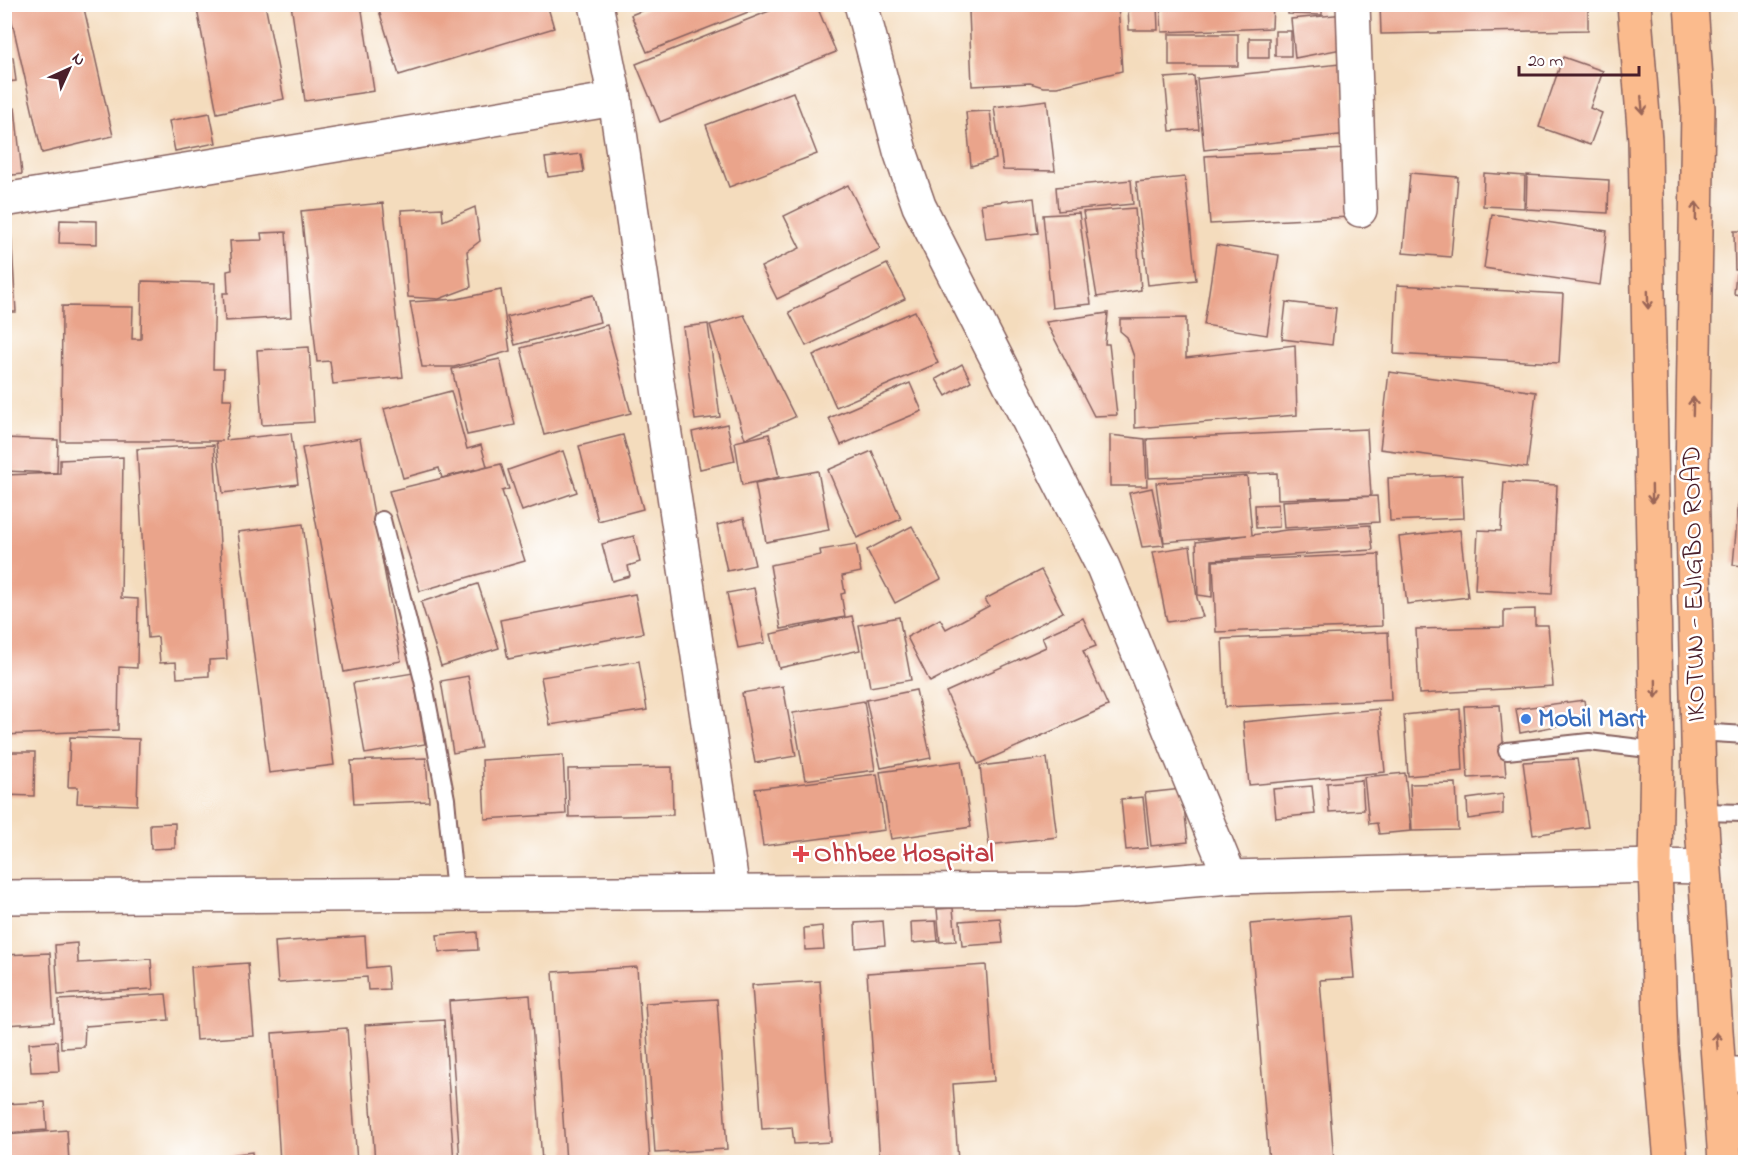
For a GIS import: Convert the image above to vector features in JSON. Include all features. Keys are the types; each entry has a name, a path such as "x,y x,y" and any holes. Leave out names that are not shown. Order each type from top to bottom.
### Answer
{"main road":[{"name":"IKOTUN - EJIGBO ROAD","path":"1634,4 1645,140 1657,750 1655,866 1661,1046 1671,1162"},
{"name":"IKOTUN - EJIGBO ROAD","path":"1691,4 1698,109 1692,477 1697,732 1703,867 1733,1074 1725,1162"}],"street":[{"path":"596,4 615,99 733,891"},
{"path":"861,4 900,151 919,206 1103,567 1230,877"},
{"path":"1353,4 1351,11 1360,210"},
{"path":"4,200 615,99"},
{"path":"4,897 1072,890 1230,877 1655,866 1703,867"}],"lane":[{"path":"382,520 423,680 446,799 455,893"},
{"path":"1697,732 1746,735"},
{"path":"1507,751 1589,742 1657,750"},
{"path":"1700,812 1746,813"}],"building":[{"path":"8,4 83,4 113,136 42,153"},
{"path":"196,4 265,4 284,99 217,113"},
{"path":"291,4 361,4 374,91 305,101"},
{"path":"377,4 547,4 554,28 399,75"},
{"path":"658,4 766,5 647,52 631,15"},
{"path":"787,4 816,4 836,52 660,122 636,64"},
{"path":"1045,4 1118,4 1122,71 1057,87 1043,87 1030,83 972,86 969,11"},
{"path":"1128,4 1157,4 1158,30 1129,30"},
{"path":"1160,4 1273,4 1272,28 1162,32"},
{"path":"1288,4 1322,4 1322,15 1288,14"},
{"path":"1380,4 1588,4 1588,30 1381,34"},
{"path":"1345,14 1347,48 1295,58 1291,19"},
{"path":"1275,31 1291,31 1291,56 1275,56"},
{"path":"1169,34 1238,34 1238,66 1169,66"},
{"path":"1249,38 1269,38 1269,58 1249,58"},
{"path":"13,57 16,81 4,82 4,58"},
{"path":"1563,57 1603,71 1590,108 1602,113 1590,145 1539,127"},
{"path":"1340,64 1348,134 1204,150 1197,79"},
{"path":"1194,76 1199,129 1170,131 1165,78"},
{"path":"793,92 817,154 729,187 706,125"},
{"path":"1047,100 1055,171 1003,170 994,107"},
{"path":"15,108 22,174 4,176 4,109"},
{"path":"990,111 996,159 971,166 966,112"},
{"path":"210,113 216,143 175,151 169,121"},
{"path":"1347,149 1350,217 1210,224 1205,156"},
{"path":"581,154 584,172 548,177 545,158"},
{"path":"1410,173 1458,177 1451,257 1403,253"},
{"path":"1484,173 1525,176 1524,208 1483,206"},
{"path":"1527,175 1609,180 1608,213 1526,209"},
{"path":"1185,177 1196,280 1148,285 1136,182"},
{"path":"1131,180 1133,204 1058,211 1056,187"},
{"path":"848,185 880,249 777,299 761,267 800,248 784,216"},
{"path":"1034,198 1038,233 986,239 981,204"},
{"path":"383,203 403,377 333,384 330,361 317,362 301,211"},
{"path":"475,207 480,241 467,251 471,287 439,299 408,297 401,210 442,208 443,221"},
{"path":"1135,208 1141,290 1097,297 1083,212"},
{"path":"1079,213 1091,304 1052,308 1043,215"},
{"path":"1492,214 1607,231 1600,285 1484,268"},
{"path":"60,220 97,221 97,244 59,243"},
{"path":"11,230 16,312 4,312 4,231"},
{"path":"1734,231 1745,231 1746,270 1735,270"},
{"path":"286,232 291,317 225,321 223,293 228,293 227,271 232,270 230,241 262,240 261,233"},
{"path":"1216,245 1279,255 1267,335 1204,325"},
{"path":"887,264 905,299 806,346 789,312"},
{"path":"1736,274 1746,275 1746,296 1734,294"},
{"path":"142,281 215,283 213,369 224,369 223,399 232,399 226,440 291,433 298,484 223,493 216,441 61,441 62,306 133,307 132,339 141,339"},
{"path":"1397,285 1563,294 1559,363 1394,354"},
{"path":"501,290 510,351 454,367 422,367 410,302 457,299"},
{"path":"593,295 600,322 515,345 507,317"},
{"path":"1286,302 1336,308 1332,345 1282,339"},
{"path":"915,311 938,363 836,407 813,355"},
{"path":"1108,313 1105,344 1109,344 1117,415 1094,416 1046,322"},
{"path":"744,315 795,417 745,439 710,325"},
{"path":"1186,318 1186,358 1295,345 1297,415 1135,428 1134,357 1127,337 1120,331 1120,319"},
{"path":"708,324 720,417 695,420 683,327"},
{"path":"607,325 631,413 544,435 521,348"},
{"path":"309,347 314,422 262,425 257,350"},
{"path":"500,359 515,425 467,435 452,369"},
{"path":"962,364 971,381 946,396 936,379"},
{"path":"1389,372 1536,392 1527,468 1380,449"},
{"path":"910,383 922,411 841,445 829,418"},
{"path":"451,391 467,449 481,445 487,466 442,478 439,468 403,478 384,409"},
{"path":"727,424 735,461 700,469 692,432"},
{"path":"1367,429 1371,496 1278,499 1277,473 1149,478 1147,439"},
{"path":"769,434 779,477 742,485 735,442"},
{"path":"623,435 643,509 598,521 579,446"},
{"path":"1110,435 1145,439 1147,486 1110,486"},
{"path":"4,438 58,440 57,473 4,471"},
{"path":"360,438 401,661 344,672 302,448"},
{"path":"214,445 227,659 209,660 209,676 177,678 176,662 160,663 158,637 148,638 137,449"},
{"path":"563,451 577,492 522,511 508,470"},
{"path":"872,451 901,519 857,538 828,470"},
{"path":"123,457 121,598 138,599 137,668 119,667 118,730 4,735 4,475 60,473 60,460"},
{"path":"501,464 509,489 502,491 525,561 420,591 389,491"},
{"path":"818,471 829,530 766,542 755,483"},
{"path":"1462,475 1464,518 1390,521 1388,478"},
{"path":"1247,476 1252,535 1286,530 1370,525 1373,550 1212,560 1212,597 1198,595 1196,542 1247,535 1164,542 1156,483"},
{"path":"1504,482 1557,485 1552,594 1475,590 1478,530 1501,531"},
{"path":"1152,488 1164,545 1142,547 1129,493"},
{"path":"1377,496 1379,522 1284,528 1282,501"},
{"path":"1739,499 1746,499 1746,566 1733,565"},
{"path":"1278,504 1279,527 1256,528 1255,505"},
{"path":"744,518 755,565 727,571 717,525"},
{"path":"303,524 334,765 269,773 238,532"},
{"path":"912,526 941,579 895,603 867,550"},
{"path":"1460,530 1468,597 1407,604 1399,537"},
{"path":"634,536 640,562 628,566 630,576 612,581 602,544"},
{"path":"856,544 861,572 842,576 845,593 841,594 845,617 781,629 770,565 821,555 820,550"},
{"path":"1190,546 1197,598 1203,617 1167,622 1153,552"},
{"path":"1379,554 1382,626 1216,632 1213,561"},
{"path":"1041,570 1063,612 930,682 907,637 940,619 946,629 989,606 985,599"},
{"path":"478,584 499,648 441,666 421,602"},
{"path":"754,588 765,643 738,648 727,593"},
{"path":"635,594 643,633 508,659 500,620"},
{"path":"1535,609 1535,625 1548,625 1553,686 1419,694 1416,629 1504,627 1504,610"},
{"path":"852,616 860,650 779,668 771,634"},
{"path":"899,617 911,680 870,687 859,625"},
{"path":"1083,618 1096,646 1083,651 1108,706 978,764 946,692 1046,647 1042,637"},
{"path":"1388,632 1391,700 1225,707 1222,639"},
{"path":"639,661 647,710 550,725 541,677"},
{"path":"413,673 425,744 365,754 353,683"},
{"path":"468,676 481,748 453,753 441,681"},
{"path":"783,686 796,756 755,763 742,693"},
{"path":"916,690 931,758 881,768 866,700"},
{"path":"1584,700 1587,720 1520,733 1516,709"},
{"path":"864,701 875,770 805,780 793,713"},
{"path":"1500,705 1506,776 1468,778 1464,706"},
{"path":"1379,709 1385,772 1249,785 1243,722"},
{"path":"1460,709 1463,771 1408,776 1404,715"},
{"path":"70,737 139,739 137,805 77,803 78,787 68,787"},
{"path":"4,752 35,752 34,796 4,795"},
{"path":"563,755 566,814 485,819 482,760"},
{"path":"426,758 429,801 354,804 351,761"},
{"path":"1047,758 1057,837 989,845 980,766"},
{"path":"1577,759 1588,827 1533,835 1523,762"},
{"path":"961,761 971,827 891,839 880,772"},
{"path":"672,767 673,815 569,817 568,769"},
{"path":"1405,773 1411,831 1379,834 1377,823 1369,824 1364,777"},
{"path":"877,774 885,830 763,846 755,789"},
{"path":"1362,780 1364,810 1329,812 1327,783"},
{"path":"1456,783 1458,830 1412,831 1410,784"},
{"path":"1312,786 1315,814 1276,818 1273,789"},
{"path":"1182,789 1188,842 1151,846 1145,793"},
{"path":"1503,794 1503,814 1468,819 1467,799"},
{"path":"1143,797 1148,848 1126,850 1121,799"},
{"path":"175,823 175,848 151,849 150,824"},
{"path":"953,908 956,941 940,942 937,909"},
{"path":"1349,916 1354,978 1320,980 1334,1162 1269,1162 1250,924"},
{"path":"1000,918 1003,943 962,946 960,921"},
{"path":"883,921 885,945 856,948 855,923"},
{"path":"936,921 938,941 912,943 911,922"},
{"path":"822,926 824,949 805,950 804,928"},
{"path":"477,932 478,950 439,952 437,935"},
{"path":"365,936 367,968 387,966 389,989 368,990 367,977 278,983 275,942"},
{"path":"77,943 78,963 151,959 153,989 58,995 55,945"},
{"path":"50,953 54,1022 4,1025 4,955"},
{"path":"248,963 254,1036 196,1040 191,967"},
{"path":"986,965 994,1081 953,1084 958,1162 880,1162 867,973"},
{"path":"637,967 650,1162 566,1162 553,972"},
{"path":"820,981 831,1142 794,1144 792,1127 762,1129 752,985"},
{"path":"166,994 169,1020 85,1026 84,1047 61,1048 59,1000"},
{"path":"530,995 542,1162 460,1162 449,1001"},
{"path":"717,999 727,1149 655,1153 645,1003"},
{"path":"444,1020 454,1162 375,1162 365,1025"},
{"path":"347,1028 357,1162 280,1162 272,1033"},
{"path":"57,1041 59,1071 31,1072 29,1043"},
{"path":"45,1102 47,1130 5,1133 4,1104"},
{"path":"67,1130 69,1162 7,1162 5,1135"},
{"path":"252,1152 253,1162 183,1162 183,1161"}],"place":[{"name":"Mobil Mart","path":"1526,719"},
{"name":"Ohhbee Hospital","path":"801,854"}]}
